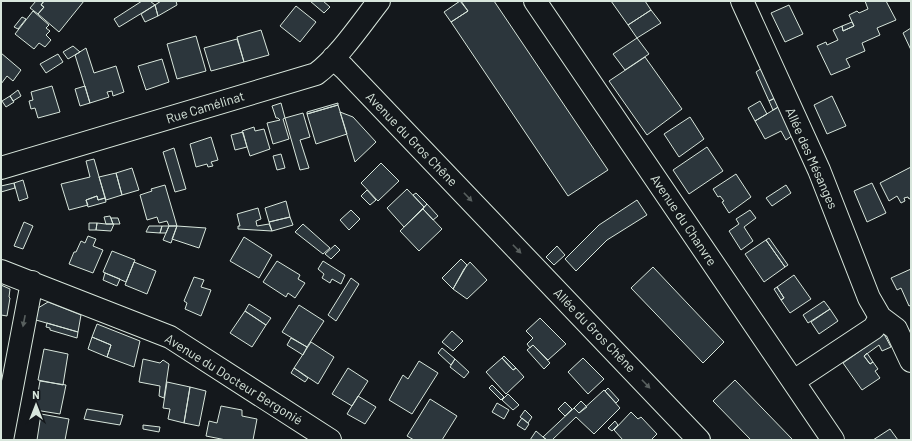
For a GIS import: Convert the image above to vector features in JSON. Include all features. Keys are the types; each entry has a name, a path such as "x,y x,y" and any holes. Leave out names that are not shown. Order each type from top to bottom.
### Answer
{"street":[{"name":"Rue Camélinat","path":"1,168 316,74 324,69 379,1"},
{"name":"Avenue du Chanvre","path":"535,1 833,440"},
{"name":"Allée des Mésanges","path":"742,1 819,170 869,298 880,317 896,329 911,361"},
{"name":"Avenue du Gros Chêne","path":"333,58 490,221"},
{"name":"Allée du Gros Chêne","path":"490,221 699,440"},
{"name":"Avenue du Docteur Bergonié","path":"1,271 170,337 330,440"},
{"path":"2,440 32,282"},
{"path":"794,381 874,328 880,317"}],"building":[{"path":"36,1 44,1 41,5 44,7 38,14 30,8"},
{"path":"44,1 84,1 59,32 38,14 44,7 41,5"},
{"path":"142,1 150,1 155,5 119,27 114,19"},
{"path":"161,1 176,1 177,5 158,16 155,5"},
{"path":"310,1 323,1 330,7 324,13"},
{"path":"460,1 468,11 451,22 444,12"},
{"path":"461,1 494,1 608,170 568,196 451,22 468,11"},
{"path":"611,1 645,1 651,10 628,25"},
{"path":"865,1 886,1 896,20 877,28 880,35 862,43 865,51 846,59 850,67 831,75 817,46 826,42 827,45 838,40 833,30 842,26 843,31 854,26 849,15 857,11 859,13 868,9"},
{"path":"155,5 158,16 145,22 141,14"},
{"path":"789,5 803,34 785,42 771,13"},
{"path":"296,6 316,22 300,42 280,26"},
{"path":"651,10 661,23 637,38 628,25"},
{"path":"33,11 49,25 46,28 50,31 46,35 51,40 45,47 39,43 34,49 15,34"},
{"path":"22,17 26,19 18,29 14,27"},
{"path":"852,22 854,26 843,31 842,26"},
{"path":"911,28 911,50 903,33"},
{"path":"261,30 269,55 244,62 237,37"},
{"path":"196,36 206,71 177,79 167,44"},
{"path":"637,38 649,54 625,70 613,54"},
{"path":"237,39 244,62 211,71 204,48"},
{"path":"73,46 80,52 68,59 63,52"},
{"path":"86,48 94,73 116,66 124,92 113,96 112,91 107,92 109,97 90,103 75,55"},
{"path":"1,53 21,70 13,81 7,76 1,84"},
{"path":"58,54 63,62 46,73 40,64"},
{"path":"645,57 682,109 647,135 609,81"},
{"path":"162,59 169,82 146,90 138,66"},
{"path":"762,68 775,98 769,101 756,72"},
{"path":"52,86 60,112 38,118 35,108 31,109 29,101 33,100 31,92"},
{"path":"85,86 90,103 80,106 75,89"},
{"path":"18,90 21,96 13,101 10,96"},
{"path":"10,96 14,102 6,107 2,101"},
{"path":"832,96 846,126 827,134 814,105"},
{"path":"775,98 780,106 773,110 769,101"},
{"path":"760,101 767,114 755,121 748,108"},
{"path":"281,103 285,118 283,119 289,139 273,144 267,123 280,120 276,118 272,106"},
{"path":"338,103 338,105 307,114 307,112"},
{"path":"338,105 347,134 316,144 307,114"},
{"path":"780,106 793,135 786,140 781,131 765,139 755,121"},
{"path":"340,112 353,117 376,142 355,162"},
{"path":"303,113 310,137 300,140 309,168 300,170 285,118"},
{"path":"690,117 704,139 679,157 664,134"},
{"path":"254,127 255,131 264,129 270,149 250,156 242,131"},
{"path":"243,132 247,147 235,150 231,135"},
{"path":"211,137 218,160 211,162 213,166 208,167 207,164 196,167 190,144"},
{"path":"707,147 723,171 689,194 673,170"},
{"path":"174,148 186,189 175,192 163,152"},
{"path":"281,154 285,168 277,170 273,156"},
{"path":"94,159 105,198 98,200 97,196 86,200 88,205 69,210 61,184 90,177 86,161"},
{"path":"381,163 399,181 378,201 361,183"},
{"path":"911,167 911,198 904,198 905,201 901,203 897,196 889,201 880,183"},
{"path":"132,168 139,190 122,195 116,173"},
{"path":"116,173 122,195 106,200 99,177"},
{"path":"736,174 751,197 729,213 722,202 724,201 720,196 718,197 713,189"},
{"path":"23,180 28,198 19,201 14,183"},
{"path":"14,183 15,188 1,192 1,186"},
{"path":"872,183 886,213 867,222 854,191"},
{"path":"165,185 177,226 169,226 167,221 159,223 157,217 147,220 140,195 152,191 151,189"},
{"path":"786,185 791,193 772,206 766,198"},
{"path":"407,189 424,207 404,227 387,208"},
{"path":"367,190 376,200 370,205 361,196"},
{"path":"416,193 427,204 424,207 413,195"},
{"path":"97,196 98,200 105,198 106,202 88,207 86,200"},
{"path":"637,200 647,215 607,240 576,271 565,259 599,225"},
{"path":"286,201 290,217 269,222 265,208"},
{"path":"427,204 438,216 433,220 423,209"},
{"path":"258,208 261,219 256,221 257,226 269,224 272,231 238,229 238,226 240,226 237,214"},
{"path":"423,209 442,229 419,251 400,231"},
{"path":"351,210 360,219 349,230 340,220"},
{"path":"750,210 756,218 744,227 753,241 741,250 729,231 739,224 736,219"},
{"path":"110,216 113,224 106,224 104,217"},
{"path":"290,217 293,225 272,231 269,222"},
{"path":"111,218 118,218 120,224 113,224"},
{"path":"24,222 33,226 23,249 14,246"},
{"path":"89,223 97,223 96,230 89,230"},
{"path":"97,223 114,224 111,231 96,230"},
{"path":"303,224 330,248 323,254 295,232"},
{"path":"149,226 162,226 160,233 146,232"},
{"path":"162,226 169,226 166,233 160,233"},
{"path":"169,226 177,226 171,243 163,240"},
{"path":"177,226 206,228 199,248 172,239"},
{"path":"88,236 96,239 93,246 103,250 93,273 69,264 81,241 85,243"},
{"path":"244,237 272,255 259,278 230,261"},
{"path":"769,238 788,265 785,267 766,240"},
{"path":"766,240 785,267 764,282 745,254"},
{"path":"335,245 340,250 331,259 325,254"},
{"path":"557,246 565,255 554,265 546,257"},
{"path":"112,251 135,260 126,282 103,272"},
{"path":"461,259 467,265 453,289 442,278"},
{"path":"277,261 300,275 298,279 305,283 295,298 288,293 286,297 263,282"},
{"path":"323,261 345,275 341,284 332,279 330,283 322,278 324,274 318,269"},
{"path":"134,262 156,271 147,294 125,285"},
{"path":"470,262 487,280 467,299 453,289 464,269"},
{"path":"653,267 724,342 703,363 631,288"},
{"path":"911,269 911,305 909,306 901,288 897,290 891,278"},
{"path":"105,273 120,279 117,286 103,280"},
{"path":"794,275 811,299 790,313 781,300 784,298 777,287"},
{"path":"194,277 204,280 201,287 211,290 201,316 185,309 187,303 184,301"},
{"path":"351,278 359,284 336,321 328,315"},
{"path":"1,285 10,289 7,316 1,315"},
{"path":"777,287 784,298 781,300 774,289"},
{"path":"824,301 830,309 808,323 803,315"},
{"path":"48,302 81,315 78,332 36,320 38,308"},
{"path":"249,304 271,318 266,325 245,311"},
{"path":"299,305 324,321 307,347 282,332"},
{"path":"830,309 838,321 819,334 811,322"},
{"path":"245,311 266,325 252,347 230,333"},
{"path":"540,318 566,344 548,360 533,345 530,348 527,344 533,338 526,331"},
{"path":"47,323 78,332 77,338 50,330 50,328 46,327"},
{"path":"97,324 140,341 134,367 107,357 111,345 92,337"},
{"path":"452,331 463,341 453,351 442,342"},
{"path":"884,334 891,347 882,351 879,345 864,356 870,364 873,362 878,369 875,371 880,378 862,390 843,363"},
{"path":"92,337 111,345 107,357 88,349"},
{"path":"291,338 307,347 303,355 287,345"},
{"path":"311,342 334,357 318,384 294,368"},
{"path":"533,345 550,363 544,369 527,350"},
{"path":"442,348 455,359 451,365 438,353"},
{"path":"44,349 68,354 63,385 38,380"},
{"path":"867,353 873,362 870,364 864,356"},
{"path":"504,356 516,368 513,370 502,358"},
{"path":"502,358 513,370 516,368 524,377 506,394 486,372"},
{"path":"583,358 604,379 588,394 568,372"},
{"path":"143,359 160,363 163,360 169,364 164,398 159,396 160,386 139,382"},
{"path":"455,359 469,372 464,378 450,367"},
{"path":"419,361 438,373 412,414 389,400 403,375 408,379"},
{"path":"294,368 308,378 305,382 291,373"},
{"path":"348,368 368,381 352,406 332,394"},
{"path":"735,380 793,440 751,440 713,401"},
{"path":"40,381 66,385 60,414 35,410"},
{"path":"167,382 190,387 184,423 168,419 170,409 163,408"},
{"path":"492,385 504,397 501,400 489,388"},
{"path":"190,387 206,391 199,426 184,423"},
{"path":"608,388 619,400 616,403 605,391"},
{"path":"604,390 620,408 594,434 576,417 552,440 547,440 543,437 574,408 579,413"},
{"path":"508,394 519,405 513,410 502,400"},
{"path":"358,396 376,407 365,424 347,414"},
{"path":"430,399 457,416 442,440 414,440 407,436"},
{"path":"581,401 587,407 579,413 574,408"},
{"path":"565,402 572,409 565,416 558,409"},
{"path":"497,403 509,410 504,419 492,412"},
{"path":"221,406 242,410 242,416 257,419 253,440 226,440 206,436 209,421 217,423"},
{"path":"87,409 123,415 120,425 84,419"},
{"path":"525,410 532,417 528,423 520,417"},
{"path":"631,412 638,419 641,417 657,434 651,440 623,440 614,430"},
{"path":"41,414 69,419 65,440 37,440"},
{"path":"522,418 529,424 525,430 517,425"},
{"path":"615,421 618,425 612,431 608,428"},
{"path":"143,425 160,427 159,432 143,429"},
{"path":"890,429 898,440 873,440"},
{"path":"536,431 543,437 547,440 530,440"}]}
